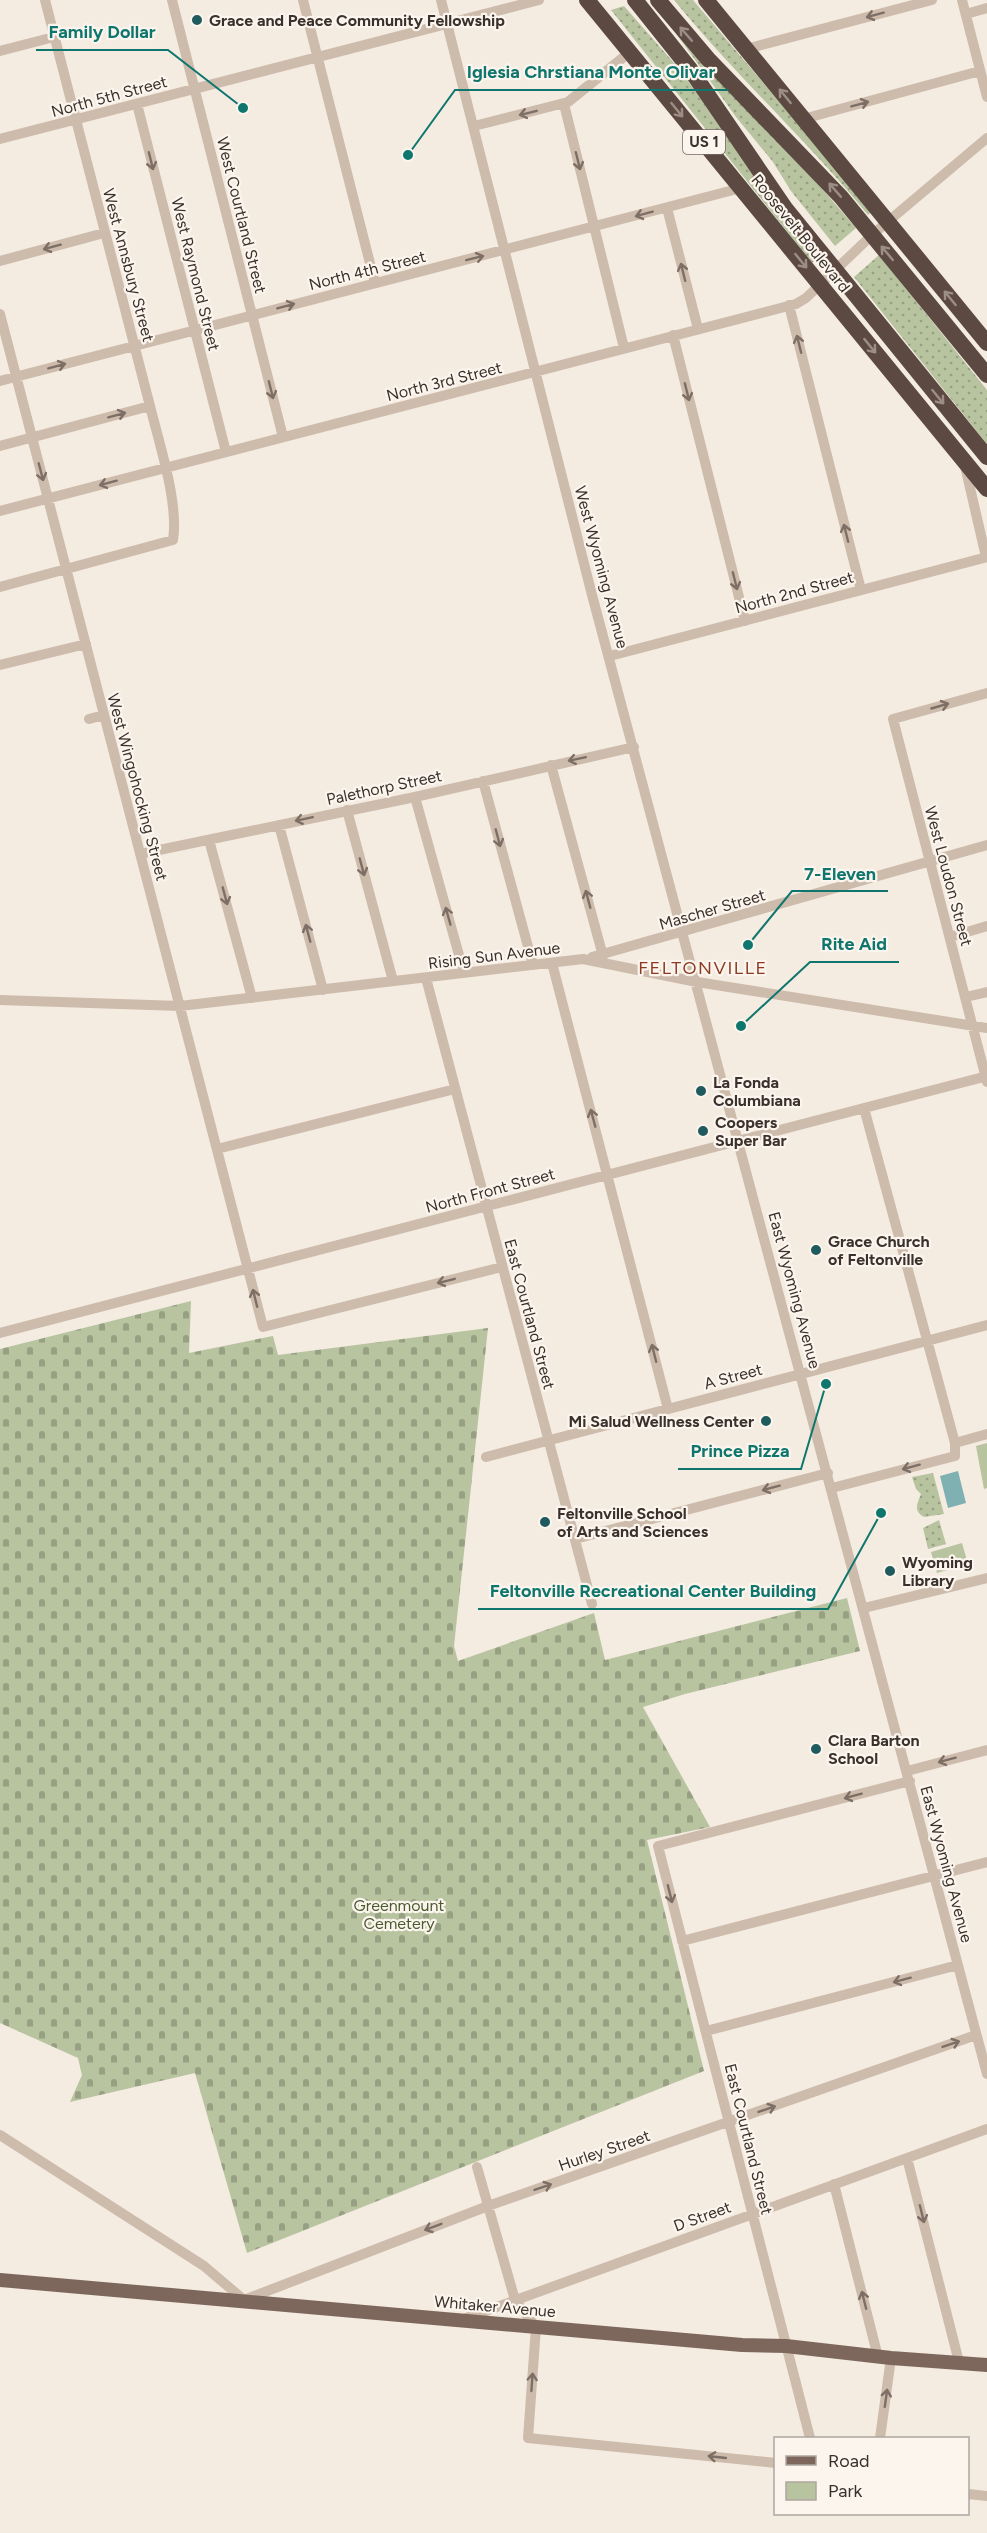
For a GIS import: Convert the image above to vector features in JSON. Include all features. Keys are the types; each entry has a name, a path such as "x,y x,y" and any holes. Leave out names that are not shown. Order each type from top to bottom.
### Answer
{"highway":[{"name":"Roosevelt Boulevard","path":"587,0 987,489"},
{"path":"706,0 987,343"},
{"path":"659,2 708,58 824,177 987,375"},
{"name":"Roosevelt Boulevard","path":"638,4 690,69 772,190 834,270 987,457"},
{"path":"963,459 987,475"}],"main road":[{"name":"Whitaker Avenue","path":"0,2280 987,2365"}],"street":[{"name":"West Annsbury Street","path":"45,0 135,345 165,468 175,526 173,538 67,571"},
{"name":"West Courtland Street","path":"172,0 283,437"},
{"path":"303,0 375,283"},
{"name":"West Wyoming Avenue","path":"441,0 624,711 739,1140"},
{"name":"North 5th Street","path":"0,139 539,0"},
{"path":"746,48 932,0"},
{"path":"962,0 987,97"},
{"path":"966,14 987,8"},
{"path":"0,51 54,37"},
{"path":"474,126 564,104 630,52"},
{"path":"803,119 980,71"},
{"name":"West Raymond Street","path":"137,104 226,452"},
{"path":"564,104 624,348"},
{"path":"872,235 987,138"},
{"name":"North 4th Street","path":"0,381 741,188"},
{"path":"667,208 698,329"},
{"path":"0,261 104,233"},
{"name":"North 3rd Street","path":"0,511 789,305 806,298 872,235"},
{"path":"789,305 861,590"},
{"name":"West Wingohocking Street","path":"0,314 263,1327 502,1267"},
{"path":"673,335 745,621"},
{"path":"0,446 150,406"},
{"path":"963,459 987,557"},
{"name":"North 2nd Street","path":"610,657 987,557"},
{"path":"0,587 67,571"},
{"path":"0,665 86,644"},
{"name":"West Loudon Street","path":"986,1078 893,719 987,693"},
{"path":"89,719 104,715"},
{"name":"Palethorp Street","path":"140,854 415,797 634,747"},
{"path":"551,765 603,956"},
{"path":"483,781 533,965"},
{"path":"415,797 464,973"},
{"path":"347,810 393,981"},
{"path":"279,825 323,990"},
{"path":"209,840 252,998"},
{"name":"Mascher Street","path":"583,959 603,956 987,845"},
{"path":"950,937 987,926"},
{"name":"Rising Sun Avenue","path":"0,1000 180,1006 583,959 697,982 987,1028"},
{"path":"552,963 668,1409"},
{"path":"426,978 486,1206"},
{"path":"966,997 987,992"},
{"name":"North Front Street","path":"0,1333 739,1140 986,1078"},
{"path":"217,1149 455,1089"},
{"path":"832,1488 955,1456 955,1443 864,1108"},
{"name":"East Wyoming Avenue","path":"739,1140 987,2074"},
{"name":"East Courtland Street","path":"486,1206 592,1604"},
{"name":"A Street","path":"486,1457 987,1325"},
{"path":"955,1443 987,1434"},
{"path":"575,1539 828,1473"},
{"path":"864,1608 987,1578"},
{"path":"908,1776 987,1750"},
{"name":"East Courtland Street","path":"809,2437 658,1846 908,1776"},
{"path":"682,1941 987,1862"},
{"path":"706,2031 958,1965"},
{"name":"Hurley Street","path":"244,2300 488,2206 976,2035"},
{"name":"D Street","path":"461,2320 987,2129"},
{"path":"0,2135 204,2266 244,2300"},
{"path":"908,2158 959,2362"},
{"path":"477,2167 515,2300 536,2327 528,2438 774,2463"},
{"path":"834,2184 885,2357 880,2437"},
{"path":"969,2494 987,2496"}],"green space":[{"path":"674,0 693,0 872,211 868,215 821,160 721,55"},
{"path":"624,6 681,71 817,259 812,263 611,10"},
{"path":"675,32 793,155 856,228 835,246 791,191 773,162 736,117"},
{"path":"879,255 987,390 987,444 854,277"},
{"name":"Greenmount Cemetery","path":"191,1301 189,1353 273,1336 278,1355 488,1328 454,1646 458,1661 594,1613 605,1660 847,1598 860,1651 685,1694 643,1707 710,1827 647,1840 704,2071 247,2253 195,2073 70,2102 82,2075 78,2058 0,2023 0,1349"},
{"path":"987,1443 987,1488 984,1489 976,1446"},
{"path":"933,1473 944,1514 924,1517 917,1510 921,1494 916,1489 912,1477"},
{"path":"939,1520 946,1544 928,1549 923,1528"},
{"path":"962,1543 968,1564 937,1573 931,1552"}],"water":[{"path":"958,1471 966,1503 948,1508 940,1476"}],"place":[{"name":"Grace and Peace Community Fellowship","path":"197,20"},
{"name":"Family Dollar","path":"243,108"},
{"name":"Iglesia Chrstiana Monte Olivar","path":"408,155"},
{"name":"7-Eleven","path":"748,945"},
{"name":"Rite Aid","path":"741,1026"},
{"name":"La Fonda Columbiana","path":"701,1091"},
{"name":"Coopers Super Bar","path":"703,1131"},
{"name":"Grace Church of Feltonville","path":"816,1250"},
{"name":"Prince Pizza","path":"826,1384"},
{"name":"Mi Salud Wellness Center","path":"766,1421"},
{"name":"Feltonville Recreational Center Building","path":"881,1513"},
{"name":"Feltonville School of Arts and Sciences","path":"545,1522"},
{"name":"Wyoming Library","path":"890,1571"},
{"name":"Clara Barton School","path":"816,1749"}],"district":[{"name":"FELTONVILLE","path":"703,968"}]}
